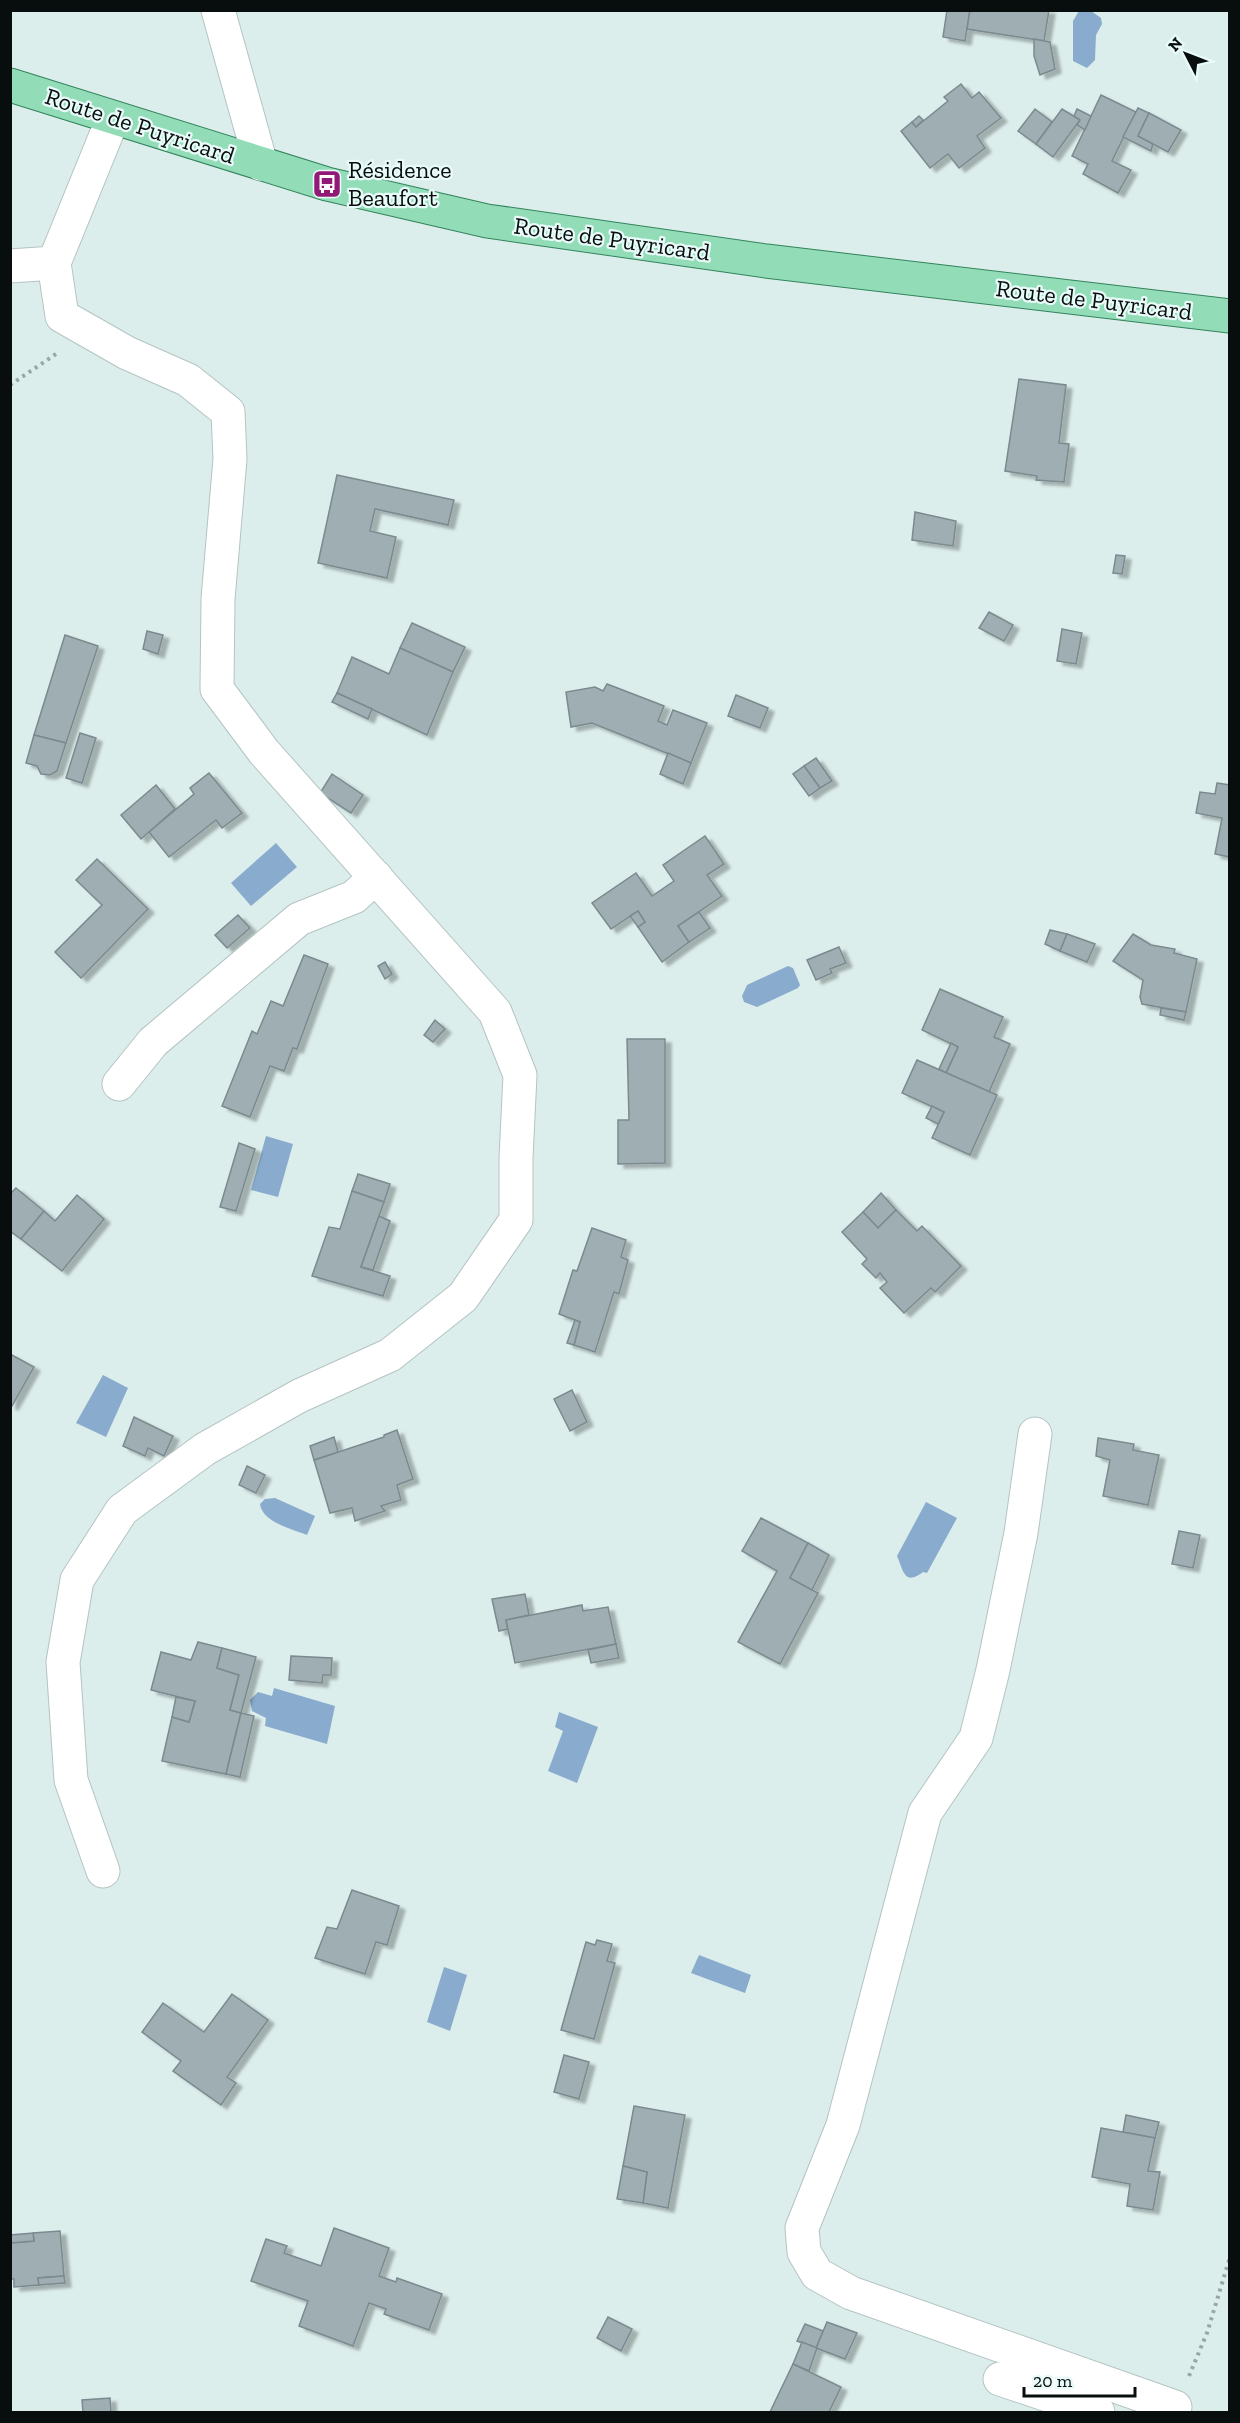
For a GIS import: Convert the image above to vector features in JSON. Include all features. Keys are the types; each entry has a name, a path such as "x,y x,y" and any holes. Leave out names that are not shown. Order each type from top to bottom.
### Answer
{"main road":[{"name":"Route de Puyricard","path":"10,85 327,184 487,222 766,261 1230,316"}],"street":[{"path":"218,10 261,164"},
{"path":"103,1871 71,1780 63,1662 77,1580 122,1510 205,1449 299,1396 390,1355 463,1297 516,1221 520,1075 495,1012 264,752 218,689 218,599 230,459 228,412 188,380 127,353 62,316 54,263 113,118"},
{"path":"10,266 54,263"},
{"path":"119,1084 153,1042 299,919 354,897 376,877"},
{"path":"1035,1434 1021,1533 993,1670 976,1738 925,1812 843,2125 802,2228 804,2252 817,2274 851,2294 1175,2407"},
{"path":"1000,2379 1098,2412"}],"path":[{"path":"10,385 89,332"},
{"path":"1175,2407 1207,2333 1230,2257"}],"water":[{"path":"1079,11 1091,11 1101,18 1102,24 1096,35 1095,60 1087,68 1073,61 1073,21"},
{"path":"276,843 297,867 251,906 231,883"},
{"path":"788,966 793,968 800,985 798,988 757,1007 744,1002 742,996 747,985"},
{"path":"266,1136 293,1144 278,1197 251,1190"},
{"path":"103,1375 128,1388 106,1437 76,1423"},
{"path":"275,1498 315,1516 307,1535 266,1516 260,1504 265,1499"},
{"path":"926,1502 957,1518 927,1573 923,1572 912,1578 905,1574 897,1556"},
{"path":"274,1688 335,1706 327,1744 265,1726 266,1718 252,1711 250,1700 258,1692 272,1696"},
{"path":"559,1712 598,1727 577,1783 548,1771 563,1731 555,1727"},
{"path":"699,1955 751,1975 745,1993 691,1973"},
{"path":"444,1967 467,1975 450,2031 427,2022"}],"building":[{"path":"947,10 970,10 965,41 943,37"},
{"path":"970,10 1049,10 1044,41 967,29"},
{"path":"1034,39 1050,42 1055,69 1040,75 1034,56"},
{"path":"961,84 972,98 979,92 1001,118 977,136 985,148 959,168 948,154 930,168 901,131 912,122 916,127 948,101 944,97"},
{"path":"1101,95 1136,112 1112,161 1131,170 1118,193 1083,174 1088,164 1072,156"},
{"path":"1138,108 1149,113 1138,136 1153,144 1151,151 1123,137"},
{"path":"1035,109 1052,122 1036,144 1018,131"},
{"path":"1062,109 1080,120 1053,157 1036,144"},
{"path":"1077,109 1091,116 1085,130 1077,125 1080,120 1074,116"},
{"path":"1149,113 1181,130 1168,152 1138,136"},
{"path":"919,116 923,120 916,127 912,122"},
{"path":"1019,379 1066,385 1059,443 1069,444 1064,482 1036,480 1037,476 1005,471"},
{"path":"337,475 454,500 448,525 375,509 370,531 396,537 387,578 318,563"},
{"path":"915,512 956,521 953,546 912,540"},
{"path":"1116,555 1125,556 1122,574 1113,573"},
{"path":"989,612 1013,625 1004,641 979,628"},
{"path":"412,623 465,647 453,672 400,648"},
{"path":"1062,629 1082,633 1076,664 1057,661"},
{"path":"147,631 163,635 158,654 143,649"},
{"path":"65,635 98,646 66,743 34,735"},
{"path":"400,648 453,672 427,735 337,693 352,657 389,674"},
{"path":"607,684 664,706 658,721 667,725 673,710 707,723 691,763 592,723 571,727 566,692 595,687 603,691"},
{"path":"337,693 372,709 368,719 332,702"},
{"path":"736,695 768,708 760,728 728,716"},
{"path":"80,733 96,738 82,783 66,778"},
{"path":"34,735 66,743 57,771 50,775 41,774 37,766 26,763"},
{"path":"668,753 691,763 683,784 660,774"},
{"path":"816,758 832,781 820,788 804,766"},
{"path":"804,766 820,788 809,796 793,774"},
{"path":"209,773 242,813 222,828 216,820 169,857 149,832 194,794 190,788"},
{"path":"332,774 363,795 351,813 320,793"},
{"path":"1217,783 1230,785 1230,857 1215,854 1222,818 1196,813 1200,792 1215,794"},
{"path":"156,785 175,809 141,839 121,815"},
{"path":"705,836 724,864 707,875 722,896 678,926 689,942 662,962 638,927 645,922 638,911 611,929 592,903 636,873 652,896 674,881 663,865"},
{"path":"97,859 148,909 81,978 55,952 102,905 76,880"},
{"path":"638,911 645,922 638,927 630,916"},
{"path":"699,912 710,928 689,942 678,926"},
{"path":"238,915 250,928 227,948 215,935"},
{"path":"1050,930 1067,934 1060,951 1045,944"},
{"path":"1067,934 1095,944 1087,962 1060,951"},
{"path":"1133,934 1151,945 1175,949 1174,953 1197,959 1186,1012 1142,1004 1140,997 1143,980 1113,961"},
{"path":"839,947 846,963 830,969 832,973 816,980 807,960"},
{"path":"304,955 328,964 297,1049 293,1048 284,1071 270,1066 250,1117 222,1106 252,1031 257,1034 271,1001 283,1006"},
{"path":"385,962 392,974 385,979 378,966"},
{"path":"940,989 1003,1017 994,1037 1010,1044 989,1092 946,1073 958,1047 922,1030"},
{"path":"1161,1008 1186,1012 1184,1020 1160,1015"},
{"path":"435,1020 445,1029 433,1042 424,1035"},
{"path":"627,1039 665,1039 665,1163 618,1164 618,1120 629,1120"},
{"path":"951,1043 958,1047 946,1073 939,1069"},
{"path":"917,1060 997,1095 970,1155 932,1138 944,1112 902,1093"},
{"path":"932,1106 944,1112 938,1124 926,1118"},
{"path":"239,1143 255,1149 236,1211 220,1207"},
{"path":"358,1174 390,1184 384,1202 352,1191"},
{"path":"16,1188 44,1211 21,1239 10,1231 10,1194"},
{"path":"352,1191 384,1202 361,1267 390,1276 383,1296 312,1276 329,1227 340,1229"},
{"path":"881,1193 896,1210 878,1228 863,1212"},
{"path":"77,1195 104,1219 62,1271 21,1239 44,1211 55,1221"},
{"path":"896,1210 917,1231 922,1226 961,1266 935,1292 931,1288 904,1313 880,1288 887,1282 880,1273 876,1278 862,1264 867,1259 842,1232 863,1212 878,1228"},
{"path":"379,1216 390,1221 373,1270 361,1267"},
{"path":"592,1228 626,1240 621,1257 628,1260 619,1294 614,1292 595,1352 574,1345 580,1322 559,1314 573,1270 577,1271"},
{"path":"575,1320 580,1322 574,1345 567,1343"},
{"path":"10,1354 34,1367 12,1406 10,1405"},
{"path":"572,1390 587,1422 570,1431 554,1399"},
{"path":"134,1417 173,1436 164,1456 148,1448 145,1456 123,1446"},
{"path":"397,1430 413,1479 397,1485 401,1500 381,1506 385,1511 355,1521 352,1508 330,1513 314,1460 384,1437"},
{"path":"334,1437 338,1452 314,1460 310,1446"},
{"path":"1098,1438 1134,1444 1133,1450 1159,1455 1148,1505 1103,1496 1110,1460 1096,1456"},
{"path":"247,1466 265,1475 256,1493 239,1485"},
{"path":"761,1518 808,1543 790,1578 818,1593 780,1664 738,1642 777,1571 742,1551"},
{"path":"1179,1531 1200,1535 1193,1568 1172,1564"},
{"path":"808,1543 829,1555 812,1590 790,1578"},
{"path":"525,1594 529,1615 506,1620 508,1629 499,1631 492,1599"},
{"path":"582,1605 583,1611 608,1607 616,1644 515,1663 506,1620"},
{"path":"198,1642 222,1648 217,1668 239,1675 230,1710 241,1713 226,1774 162,1761 172,1717 189,1722 195,1701 151,1690 161,1652 191,1660"},
{"path":"616,1644 619,1658 591,1663 588,1650"},
{"path":"222,1648 256,1657 241,1713 230,1710 239,1675 217,1668"},
{"path":"291,1656 332,1658 331,1675 323,1675 322,1683 289,1680"},
{"path":"176,1697 195,1701 189,1722 172,1717"},
{"path":"241,1713 254,1716 240,1777 226,1774"},
{"path":"352,1890 399,1906 387,1945 376,1942 365,1974 315,1958 327,1927 337,1929"},
{"path":"597,1940 612,1944 607,1961 615,1963 594,2039 561,2030 586,1942 595,1945"},
{"path":"232,1994 268,2020 227,2077 236,2083 221,2105 173,2071 181,2061 142,2032 163,2003 204,2032"},
{"path":"564,2055 589,2062 579,2099 554,2092"},
{"path":"634,2106 685,2115 668,2208 643,2203 647,2172 623,2166"},
{"path":"1126,2115 1159,2122 1155,2138 1123,2132"},
{"path":"1101,2128 1155,2138 1148,2171 1160,2172 1153,2210 1127,2206 1130,2184 1092,2177"},
{"path":"623,2166 647,2172 643,2203 617,2199"},
{"path":"334,2228 389,2248 379,2276 396,2282 397,2278 442,2294 429,2330 384,2314 386,2309 369,2303 353,2346 299,2326 308,2301 251,2281 266,2239 287,2246 284,2253 321,2266"},
{"path":"60,2231 64,2276 38,2278 39,2285 14,2287 14,2279 10,2279 10,2243 34,2241 33,2233"},
{"path":"33,2233 34,2241 10,2243 10,2235"},
{"path":"64,2276 65,2283 39,2285 38,2278"},
{"path":"608,2317 632,2329 621,2351 597,2338"},
{"path":"827,2322 857,2333 845,2359 816,2348"},
{"path":"805,2324 823,2331 816,2348 797,2341"},
{"path":"802,2342 817,2348 809,2371 793,2364"},
{"path":"793,2364 841,2387 829,2412 770,2412"},
{"path":"110,2398 111,2412 83,2412 82,2400"}],"place":[{"name":"Résidence Beaufort","path":"327,184"}]}
